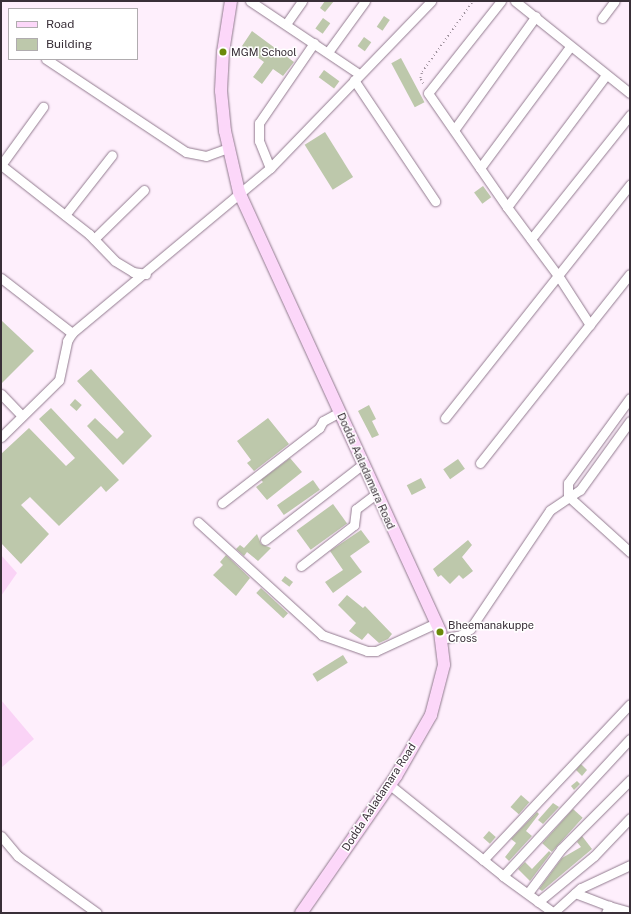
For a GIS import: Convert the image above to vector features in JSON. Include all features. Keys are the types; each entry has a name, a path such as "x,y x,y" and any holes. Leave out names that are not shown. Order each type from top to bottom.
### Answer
{"main road":[{"name":"Dodda Aaladamara Road","path":"231,1 223,52 221,91 228,148 239,192 436,623 441,639 444,665 431,715 390,785 301,913"}],"street":[{"path":"250,1 328,52 356,77 435,201"},
{"path":"286,24 302,1"},
{"path":"328,52 365,1"},
{"path":"1,437 59,380 67,341 72,333 146,274 239,192 270,168 356,77 431,1"},
{"path":"501,1 428,93 507,207 559,276 590,326"},
{"path":"515,1 536,16 570,47 630,93"},
{"path":"602,18 614,1"},
{"path":"454,130 536,16"},
{"path":"270,168 259,141 259,123 314,42"},
{"path":"480,168 570,47"},
{"path":"48,60 186,152 206,156 228,148"},
{"path":"507,207 606,75"},
{"path":"43,107 1,165 94,239 115,261 134,272 146,274"},
{"path":"531,239 630,115"},
{"path":"65,215 112,155"},
{"path":"445,418 630,185"},
{"path":"94,239 144,190"},
{"path":"480,463 630,274"},
{"path":"1,278 72,333"},
{"path":"1,394 22,416"},
{"path":"630,398 568,483 568,496 630,552"},
{"path":"222,503 313,432 323,422 340,412"},
{"path":"441,639 461,635 470,629 550,510 568,496 580,490 630,421"},
{"path":"265,540 363,464"},
{"path":"302,566 354,526 356,509 376,494"},
{"path":"198,522 322,635 376,651 436,623"},
{"path":"483,860 630,704"},
{"path":"503,876 630,739"},
{"path":"528,893 561,849 630,780"},
{"path":"390,785 503,876 554,913 576,893 630,865"},
{"path":"538,902 594,856 630,818"},
{"path":"1,836 18,856 97,913"},
{"path":"576,893 607,909 630,912"}],"path":[{"path":"428,93 420,78 422,72 473,1"}],"shaded area":[{"path":"1,555 17,573 1,596"},
{"path":"1,700 34,739 1,768"}],"building":[{"path":"325,1 334,1 325,12 320,8"},
{"path":"384,16 390,20 383,31 377,27"},
{"path":"323,18 330,23 323,34 315,29"},
{"path":"252,31 294,62 283,76 273,69 262,84 253,77 264,62 242,46"},
{"path":"364,37 371,42 365,51 358,46"},
{"path":"401,58 424,102 415,107 391,63"},
{"path":"324,70 339,81 334,88 319,77"},
{"path":"325,132 353,177 333,190 305,145"},
{"path":"483,186 491,197 482,204 474,192"},
{"path":"1,320 34,351 1,384"},
{"path":"91,369 152,436 123,465 87,426 95,418 117,439 124,432 77,381"},
{"path":"75,399 82,405 77,411 70,405"},
{"path":"369,405 376,419 372,421 379,435 372,438 358,411"},
{"path":"51,408 119,480 106,492 101,486 59,526 30,497 21,505 49,534 21,564 1,543 1,454 29,428 66,466 75,458 39,419"},
{"path":"268,418 289,444 254,471 247,463 251,460 237,441"},
{"path":"290,458 302,472 267,500 256,487 263,482 261,480"},
{"path":"458,459 465,469 450,479 443,469"},
{"path":"421,478 426,488 412,495 407,485"},
{"path":"313,480 320,490 284,515 277,505"},
{"path":"333,504 347,523 311,550 297,530"},
{"path":"361,530 370,542 350,556 362,572 333,593 325,582 343,570 330,551"},
{"path":"257,534 261,544 271,548 258,561 247,552 244,556 236,549 240,545 244,548"},
{"path":"468,540 472,545 462,557 473,571 463,579 459,575 450,584 441,575 438,577 433,569"},
{"path":"226,555 250,578 236,596 213,575 223,565 220,562"},
{"path":"285,576 293,582 289,587 281,581"},
{"path":"261,588 288,613 283,618 256,593"},
{"path":"347,595 363,608 365,606 392,634 388,639 379,643 368,633 362,640 349,631 356,623 338,605"},
{"path":"343,655 348,663 317,682 312,674"},
{"path":"581,764 587,770 582,776 576,770"},
{"path":"577,781 580,784 574,790 571,786"},
{"path":"521,795 529,802 519,814 511,807"},
{"path":"553,803 559,807 543,824 538,820"},
{"path":"573,809 583,818 552,852 542,843"},
{"path":"537,812 539,814 526,831 532,836 509,861 505,857 516,843 511,839"},
{"path":"489,831 496,837 490,844 483,838"},
{"path":"582,836 592,849 542,891 539,889 562,858 581,847 577,842"},
{"path":"549,851 551,853 530,881 518,869 525,862 532,869"}],"place":[{"name":"MGM School","path":"223,52"},
{"name":"Bheemanakuppe Cross","path":"440,632"}]}
